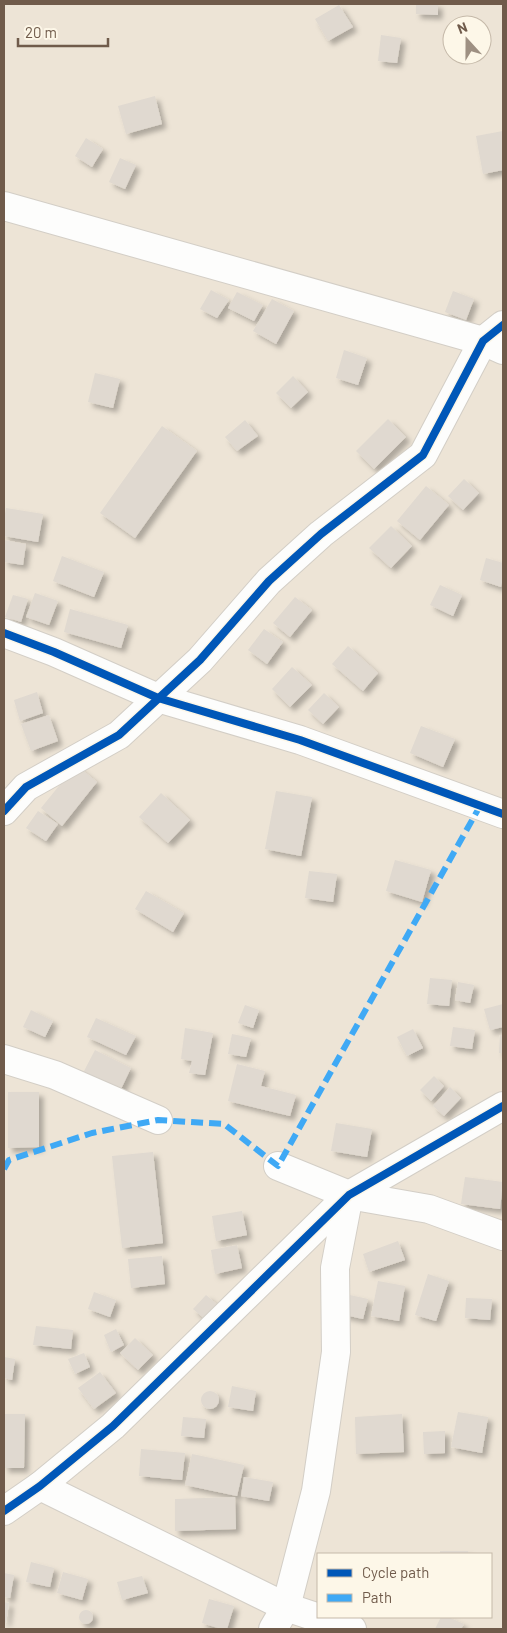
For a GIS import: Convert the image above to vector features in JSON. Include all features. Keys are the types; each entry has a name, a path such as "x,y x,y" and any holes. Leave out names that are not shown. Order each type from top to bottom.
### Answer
{"street":[{"path":"4,206 497,339 423,455 321,534 269,581 200,660 119,735 26,787 4,811"},
{"path":"4,633 54,652 158,698 300,740 503,814"},
{"path":"4,1059 56,1076 158,1120"},
{"path":"4,1511 40,1486 113,1426 349,1195 503,1106"},
{"path":"278,1166 349,1195 429,1209 503,1236"},
{"path":"279,1618 316,1491 336,1352 335,1268 349,1195"},
{"path":"40,1486 279,1618 352,1629"}],"shaded area":[{"path":"4,4 503,4 503,1629 4,1629"}],"building":[{"path":"416,4 438,4 438,15 416,14"},
{"path":"339,5 353,27 328,41 315,19"},
{"path":"381,35 401,38 397,63 378,61"},
{"path":"155,96 162,124 126,134 118,106"},
{"path":"503,131 503,170 483,174 476,136"},
{"path":"86,138 103,149 92,167 75,156"},
{"path":"120,158 136,165 125,189 109,182"},
{"path":"211,290 229,300 217,318 200,309"},
{"path":"453,291 474,299 466,320 445,312"},
{"path":"237,292 263,305 254,321 228,308"},
{"path":"272,299 294,311 276,344 253,331"},
{"path":"344,350 367,358 358,385 336,378"},
{"path":"95,373 120,379 113,408 88,402"},
{"path":"293,376 308,392 291,408 276,393"},
{"path":"388,419 406,437 374,469 356,451"},
{"path":"245,420 258,436 237,451 225,437"},
{"path":"162,426 197,451 135,538 100,513"},
{"path":"464,479 479,493 463,510 448,496"},
{"path":"426,486 449,505 420,540 397,521"},
{"path":"6,508 43,514 38,542 4,536"},
{"path":"391,526 412,546 391,568 369,548"},
{"path":"4,540 26,544 23,565 4,562"},
{"path":"62,556 104,572 94,597 53,581"},
{"path":"486,558 503,563 501,587 480,580"},
{"path":"440,585 462,595 453,616 430,605"},
{"path":"35,593 58,601 49,625 26,617"},
{"path":"13,595 28,599 21,622 5,617"},
{"path":"295,597 312,610 290,637 273,623"},
{"path":"70,609 128,625 121,648 64,632"},
{"path":"264,629 283,642 267,664 248,650"},
{"path":"348,646 378,673 363,691 332,664"},
{"path":"292,667 312,685 290,707 272,689"},
{"path":"37,692 43,713 20,721 14,700"},
{"path":"324,693 339,707 323,724 308,710"},
{"path":"49,715 58,741 31,751 21,724"},
{"path":"421,726 455,739 443,767 410,753"},
{"path":"76,765 97,782 62,826 41,808"},
{"path":"276,791 312,797 301,856 265,849"},
{"path":"161,793 190,820 168,843 139,817"},
{"path":"38,811 58,824 46,841 26,828"},
{"path":"395,860 431,870 422,902 386,891"},
{"path":"309,871 337,874 333,902 305,898"},
{"path":"146,891 184,913 173,932 135,909"},
{"path":"430,978 452,980 449,1006 427,1004"},
{"path":"458,982 474,985 470,1003 455,1000"},
{"path":"503,1004 503,1027 490,1030 484,1009"},
{"path":"245,1005 259,1010 253,1028 238,1023"},
{"path":"31,1010 53,1021 45,1037 23,1027"},
{"path":"96,1018 136,1036 126,1055 87,1037"},
{"path":"453,1027 475,1030 472,1049 450,1046"},
{"path":"185,1028 213,1033 205,1075 189,1073 192,1061 181,1059"},
{"path":"413,1029 423,1048 407,1056 397,1037"},
{"path":"232,1034 251,1038 246,1057 228,1054"},
{"path":"500,1035 503,1035 503,1053 499,1053"},
{"path":"95,1050 131,1068 120,1091 83,1073"},
{"path":"237,1064 265,1071 261,1086 296,1095 290,1116 228,1101"},
{"path":"434,1076 444,1086 431,1101 420,1090"},
{"path":"450,1087 461,1098 444,1116 433,1106"},
{"path":"8,1092 39,1092 39,1147 8,1148"},
{"path":"336,1123 372,1129 367,1157 331,1151"},
{"path":"153,1152 163,1243 122,1248 112,1156"},
{"path":"465,1177 503,1182 500,1209 461,1204"},
{"path":"242,1211 247,1235 216,1241 212,1216"},
{"path":"398,1241 405,1260 369,1272 363,1254"},
{"path":"237,1245 242,1268 215,1274 211,1250"},
{"path":"162,1256 165,1284 131,1288 128,1259"},
{"path":"428,1274 449,1281 436,1321 415,1315"},
{"path":"378,1281 405,1286 399,1321 371,1316"},
{"path":"94,1292 116,1300 110,1317 88,1309"},
{"path":"345,1294 368,1299 363,1319 340,1314"},
{"path":"206,1295 219,1306 206,1320 193,1309"},
{"path":"466,1298 492,1299 490,1320 465,1318"},
{"path":"36,1326 73,1330 71,1349 33,1345"},
{"path":"116,1329 124,1345 111,1352 104,1335"},
{"path":"135,1338 153,1355 138,1370 120,1353"},
{"path":"84,1353 90,1367 75,1374 68,1359"},
{"path":"4,1357 15,1359 12,1380 4,1378"},
{"path":"100,1372 116,1393 94,1409 78,1388"},
{"path":"232,1386 256,1391 253,1411 228,1407"},
{"path":"210,1391 216,1394 219,1400 216,1406 210,1409 204,1406 201,1400 204,1394"},
{"path":"458,1412 488,1417 482,1453 451,1447"},
{"path":"4,1414 25,1414 24,1468 4,1468"},
{"path":"402,1414 404,1452 356,1454 355,1417"},
{"path":"183,1417 206,1419 204,1438 181,1436"},
{"path":"445,1431 445,1453 424,1454 423,1432"},
{"path":"141,1449 185,1453 182,1480 139,1476"},
{"path":"192,1454 244,1465 237,1496 185,1485"},
{"path":"244,1477 273,1482 269,1501 241,1496"},
{"path":"235,1497 236,1529 175,1531 175,1499"},
{"path":"440,1551 468,1551 468,1553 440,1553"},
{"path":"31,1562 54,1568 50,1587 26,1582"},
{"path":"63,1572 88,1579 82,1600 57,1593"},
{"path":"4,1573 14,1575 10,1598 4,1597"},
{"path":"142,1576 148,1593 122,1600 117,1582"},
{"path":"209,1599 234,1606 227,1629 202,1623"},
{"path":"4,1602 9,1603 6,1623 4,1622"},
{"path":"83,1610 89,1610 93,1617 89,1624 83,1624 79,1620 79,1614"},
{"path":"440,1618 450,1618 464,1624 461,1629 435,1629"}],"marked path":[{"path":"4,1169 9,1160 92,1133 158,1120 224,1124 278,1166 480,806"}],"cycle path":[{"path":"4,811 26,787 119,735 200,660 269,581 321,534 423,455 483,341 503,325"},
{"path":"4,633 54,652 158,698 300,740 503,814"},
{"path":"4,1511 40,1486 113,1426 349,1195 503,1106"}]}
